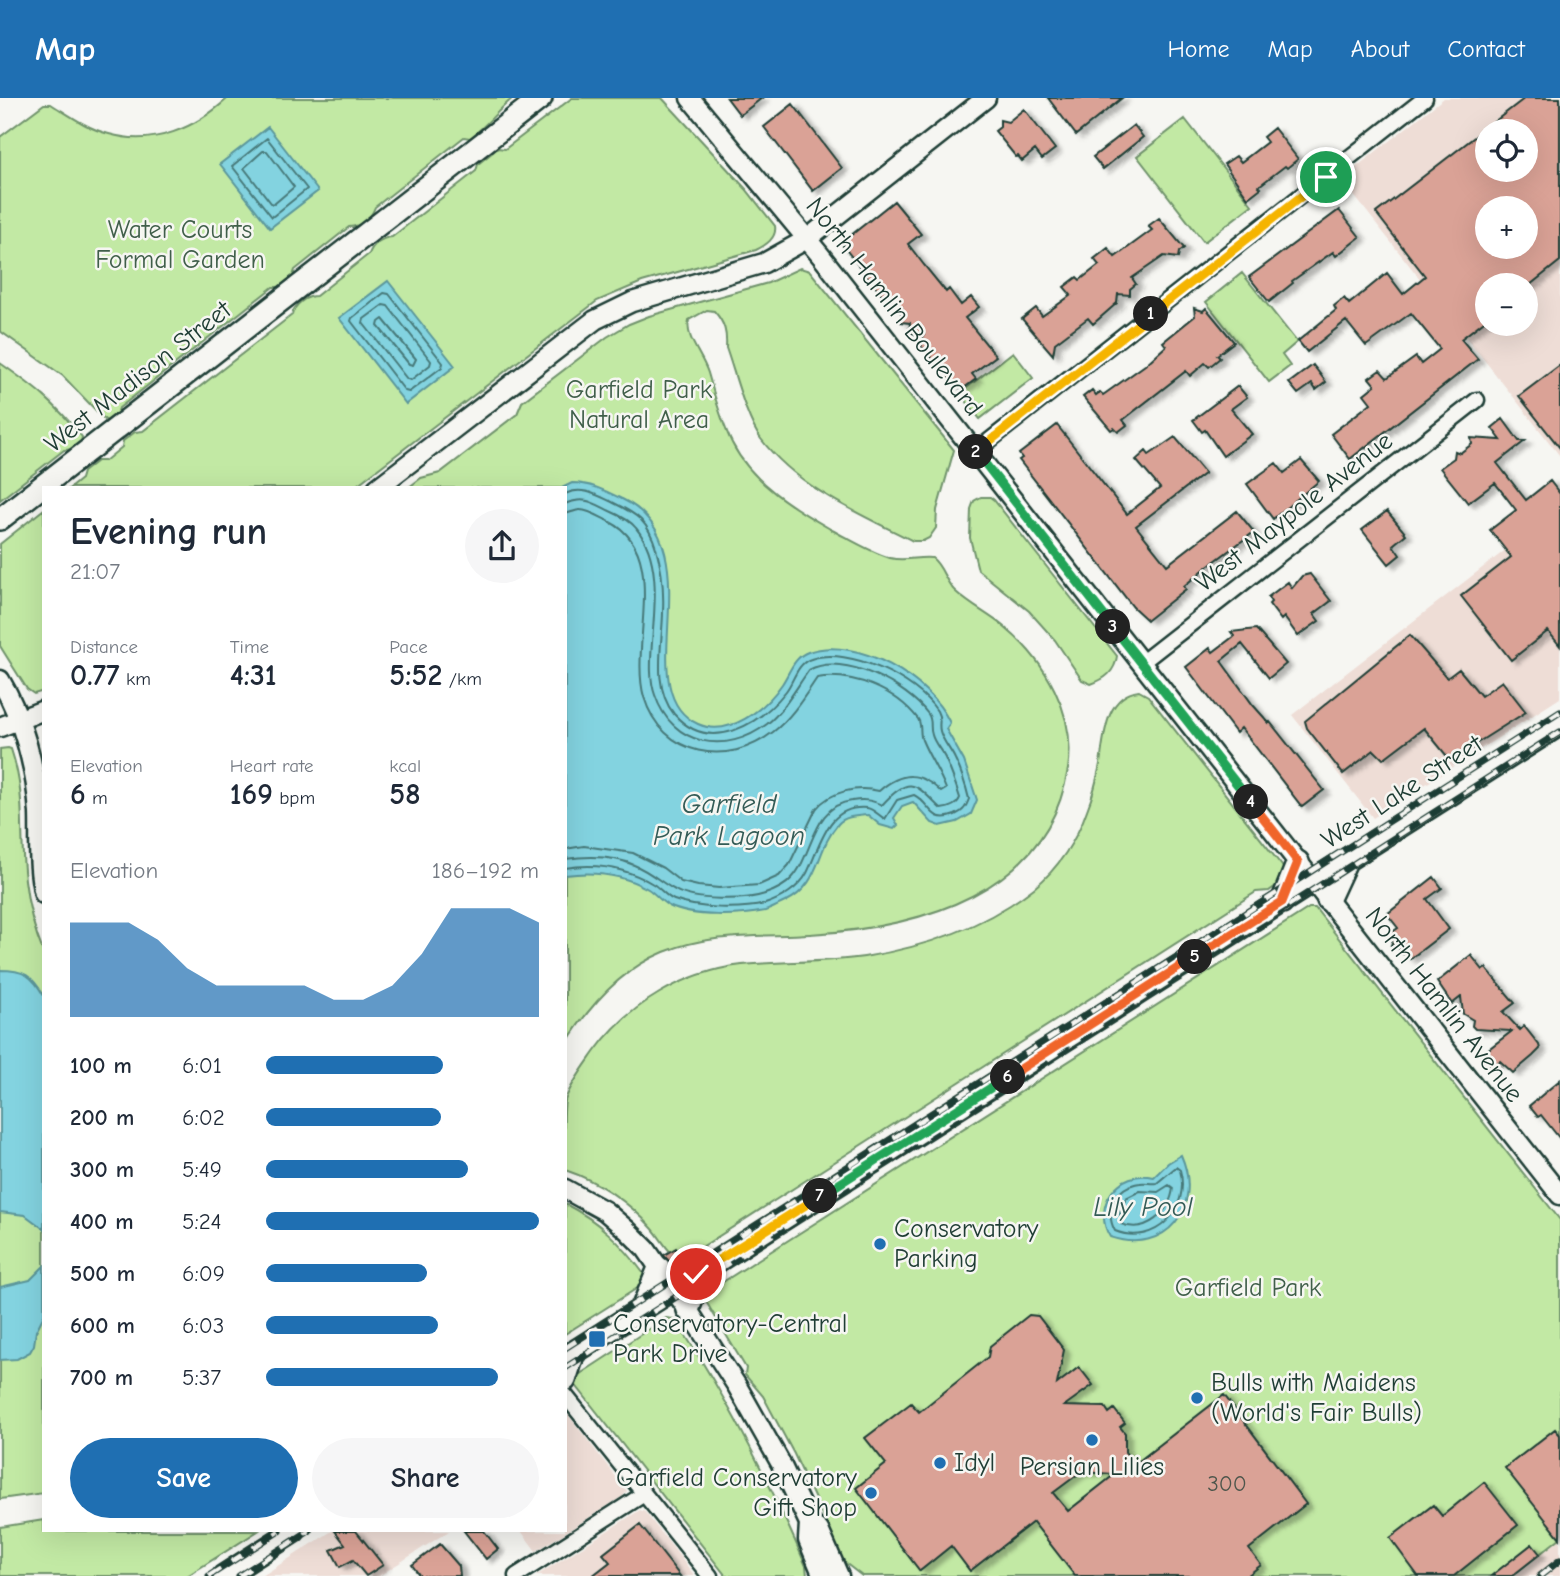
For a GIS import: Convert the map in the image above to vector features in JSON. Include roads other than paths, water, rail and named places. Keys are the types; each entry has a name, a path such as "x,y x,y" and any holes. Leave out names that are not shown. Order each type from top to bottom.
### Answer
{"main road":[{"name":"West Madison Street","path":"42,486 541,98"},
{"name":"West Madison Street","path":"0,519 42,486"},
{"name":"West Lake Street","path":"570,1355 1282,902 1321,891 1346,861 1556,732"},
{"path":"1282,902 1298,862"},
{"path":"1218,942 1238,943 1321,891"},
{"path":"599,1337 619,1339 733,1235 755,1237"},
{"path":"224,1576 292,1532"}],"street":[{"name":"North Hamlin Boulevard","path":"690,98 807,239 1321,891"},
{"path":"380,486 594,320 632,302 764,263 807,239 986,98"},
{"path":"975,452 1425,98"},
{"name":"West Maypole Avenue","path":"1142,663 1477,400"},
{"path":"0,680 11,697 19,720 37,787 42,880"},
{"path":"0,727 42,711"},
{"name":"North Hamlin Avenue","path":"1321,891 1560,1193"},
{"path":"567,1190 605,1211 628,1230 646,1249 674,1289 737,1386 780,1462 809,1523 808,1540 833,1575"},
{"path":"567,1398 710,1576"},
{"path":"516,1576 644,1494"}],"water":[{"path":"268,127 318,191 270,228 220,164"},
{"path":"388,281 455,366 406,404 339,318"},
{"name":"Garfield Park Lagoon","path":"579,483 610,493 650,521 664,549 669,582 669,682 678,707 698,724 722,727 745,719 775,693 803,654 827,648 869,655 909,677 940,707 950,723 946,729 964,761 977,800 971,814 957,822 940,826 932,823 913,802 902,806 894,818 898,825 894,829 880,825 868,815 844,819 831,834 812,877 797,895 768,910 755,913 691,913 669,906 648,889 628,880 587,873 567,875 566,486"},
{"path":"0,970 26,975 42,993 42,1228 25,1215 0,1212"},
{"name":"Lily Pool","path":"1181,1155 1187,1174 1187,1192 1183,1209 1175,1223 1148,1240 1130,1241 1110,1237 1104,1213 1112,1192 1130,1178 1154,1177"},
{"path":"42,1268 42,1319 36,1331 34,1345 30,1352 17,1359 0,1360 0,1287 30,1280"}],"railway":[{"path":"567,1347 1560,712"},
{"path":"567,1367 1560,732"},
{"path":"209,1576 277,1532"},
{"path":"239,1576 307,1532"},
{"path":"1540,1576 1560,1560"}],"place":[{"name":"Conservatory Parking","path":"880,1244"},
{"name":"Conservatory-Central Park Drive","path":"597,1339"},
{"name":"Bulls with Maidens (World's Fair Bulls)","path":"1197,1398"},
{"name":"Persian Lilies","path":"1092,1440"},
{"name":"Idyl","path":"940,1463"},
{"name":"Garfield Conservatory Gift Shop","path":"871,1493"}],"park label":[{"name":"Water Courts Formal Garden","path":"180,245"},
{"name":"Garfield Park Natural Area","path":"639,405"},
{"name":"Garfield Park","path":"1248,1288"}]}
